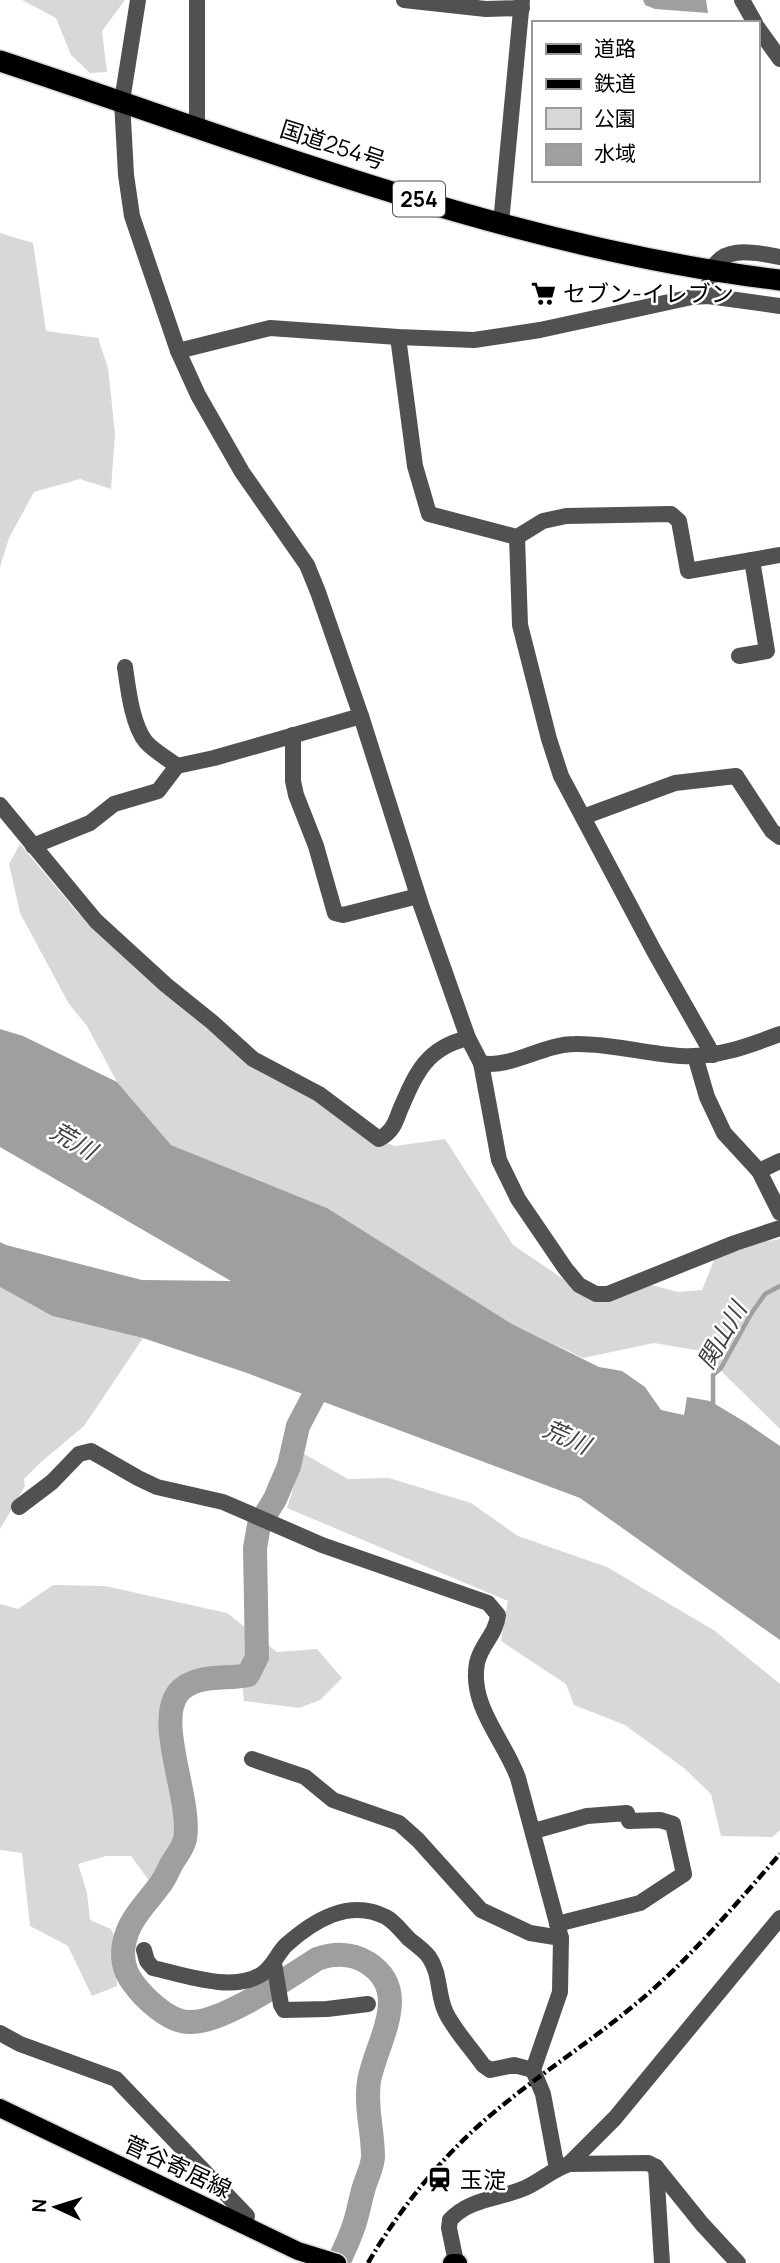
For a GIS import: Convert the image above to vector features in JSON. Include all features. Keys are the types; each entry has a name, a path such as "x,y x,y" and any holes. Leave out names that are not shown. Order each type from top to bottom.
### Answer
{"highway":[{"name":"国道254号","path":"0,61 329,172 501,223 711,272 780,281"}],"main road":[{"name":"菅谷寄居線","path":"0,2108 298,2251 335,2262"}],"street":[{"path":"138,0 122,101 126,175 132,216 178,351 198,395 242,472 307,565 318,592 418,896 468,1038 481,1063 499,1160 507,1178 518,1199 565,1268 579,1284 596,1293 608,1294 735,1243 780,1228"},
{"path":"197,0 197,126"},
{"path":"404,0 486,9 522,4 501,223"},
{"path":"742,0 754,21"},
{"path":"759,29 780,59"},
{"path":"708,296 711,272 723,256 748,252 780,257"},
{"path":"178,351 270,328 474,340 540,330 692,297 708,296 780,306"},
{"path":"398,337 415,466 429,514 517,537 543,521 566,516 671,514 679,521 688,571 780,555"},
{"path":"517,537 520,625 561,776 713,1055"},
{"path":"739,656 767,651 752,560"},
{"path":"125,667 139,732 148,744 177,766"},
{"path":"33,846 90,823 114,804 158,791 177,766 361,716"},
{"path":"293,735 293,781 296,795 316,846 335,913 343,915 418,896"},
{"path":"583,817 675,783 736,776 772,831 780,837"},
{"path":"0,805 96,921 166,985 253,1059 319,1094 379,1139 391,1133 410,1086 424,1062 449,1042 468,1038"},
{"path":"481,1063 493,1065 552,1047 575,1044 682,1056 713,1055 738,1050 780,1034"},
{"path":"695,1056 707,1097 724,1133 759,1171 780,1213"},
{"path":"759,1171 780,1161"},
{"path":"19,1507 52,1482 79,1454 91,1451 157,1487 223,1502 322,1545 488,1603 498,1615 497,1627 480,1653 477,1682 485,1717 514,1765 559,1931 560,1993 533,2070 543,2094 563,2167"},
{"path":"252,1759 305,1777 333,1800 399,1823 418,1840 481,1910 530,1933 559,1931 640,1903 684,1874 673,1824 660,1820 629,1821 627,1813 587,1816 534,1831"},
{"path":"368,2004 284,2010 275,1967 282,1949 325,1917 354,1909 380,1914 388,1918 429,1958 438,1978 439,1993 446,2013 483,2064 490,2070 514,2065 533,2070"},
{"path":"456,2263 449,2228 452,2216 482,2199 525,2188 563,2167 615,2118 780,1918"},
{"path":"144,1950 147,1961 153,1968 207,1980 234,1983 262,1975 275,1967"},
{"path":"0,2033 20,2044 116,2079 247,2216 241,2223"},
{"path":"563,2167 648,2163 656,2167 738,2263"},
{"path":"656,2167 662,2263"}],"green space":[{"path":"22,0 125,0 102,31 107,72 90,73 71,55 56,18"},
{"path":"0,233 33,243 46,331 98,338 108,368 115,434 111,489 80,479 34,492 9,538 0,567"},
{"path":"20,844 78,913 129,962 247,1063 299,1090 334,1112 362,1135 395,1146 445,1139 513,1245 584,1293 648,1284 678,1292 702,1290 715,1258 750,1244 780,1239 780,1429 701,1351 654,1343 583,1358 512,1324 327,1208 171,1145 117,1082 87,1026 69,1004 20,913 9,864"},
{"path":"0,1287 52,1316 143,1338 84,1426 24,1479 25,1486 0,1529"},
{"path":"304,1454 348,1479 389,1478 471,1503 518,1536 607,1567 715,1631 780,1684 780,1830 772,1837 721,1836 711,1794 684,1768 625,1725 574,1705 566,1684 501,1641 508,1601 287,1508"},
{"path":"53,1585 105,1586 227,1613 277,1652 317,1649 342,1678 320,1700 299,1708 244,1701 242,1681 218,1674 194,1677 182,1683 173,1693 162,1726 175,1786 181,1833 171,1861 153,1886 131,1856 106,1856 78,1864 87,1893 90,1920 111,1929 114,1936 117,1986 92,1996 68,1946 30,1926 22,1853 0,1850 0,1604 18,1609"}],"water":[{"path":"643,0 706,0 708,13 655,9 645,5"},
{"name":"荒川","path":"0,1029 23,1036 117,1082 171,1145 327,1208 512,1324 599,1367 622,1371 645,1387 661,1410 684,1415 687,1397 710,1401 780,1446 780,1640 580,1498 247,1373 143,1338 52,1316 0,1287 0,1242 142,1280 231,1281 0,1147"}],"waterway":[{"name":"関山川","path":"713,1407 713,1375 721,1368 765,1294 780,1286"},
{"path":"328,1369 298,1426 289,1466 275,1499 259,1525 255,1548 257,1657 248,1675 193,1682 178,1693 172,1706 170,1723 184,1804 185,1839 163,1880 133,1920 126,1935 123,1960 127,1973 144,1996 170,2017 189,2022 203,2021 236,2008 323,1957 356,1957 368,1963 381,1975 388,1988 390,2003 384,2034 369,2081 373,2160 355,2223 338,2263"}],"railway":[{"path":"368,2263 421,2187 468,2135 656,1986 711,1931 780,1854"}],"place":[{"name":"セブン-イレブン","path":"543,293"},
{"name":"玉淀","path":"440,2179"}]}
